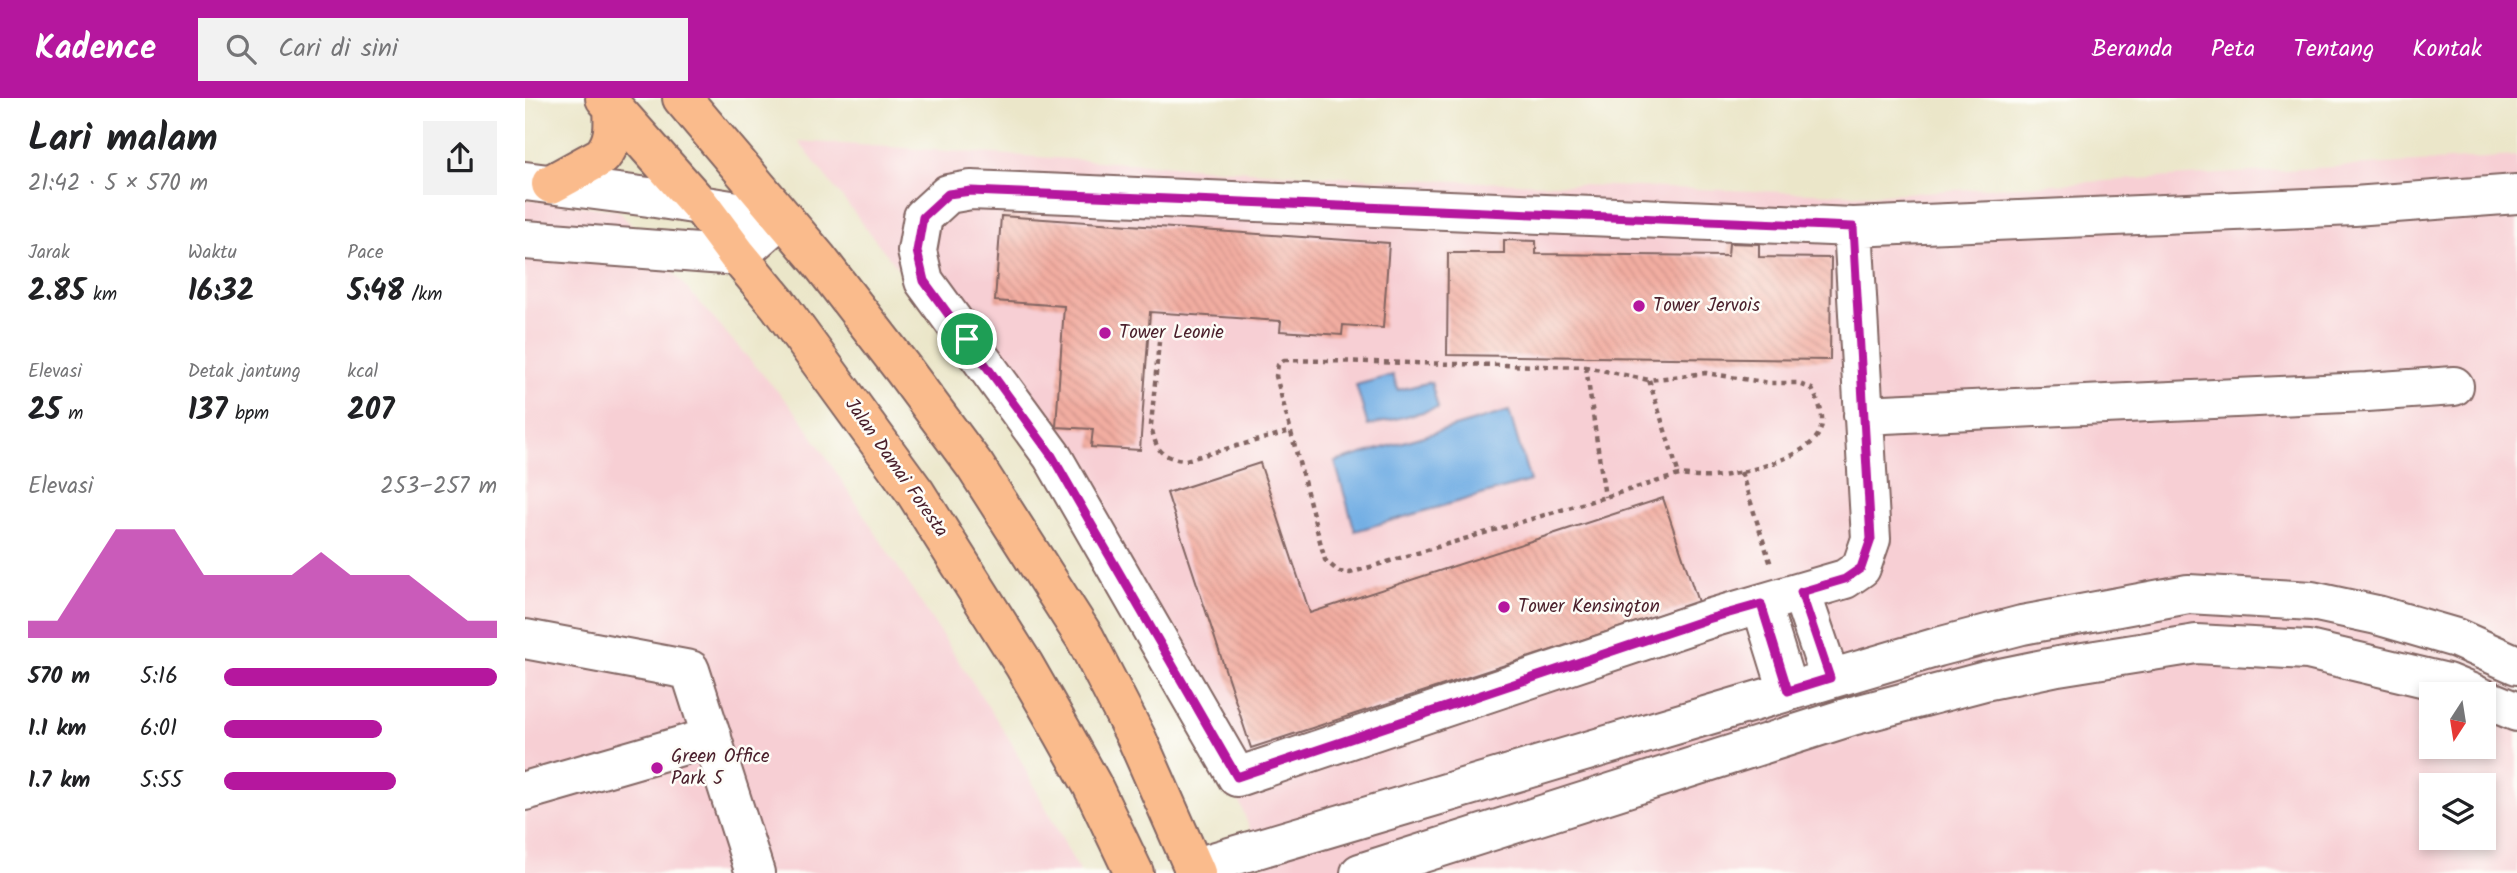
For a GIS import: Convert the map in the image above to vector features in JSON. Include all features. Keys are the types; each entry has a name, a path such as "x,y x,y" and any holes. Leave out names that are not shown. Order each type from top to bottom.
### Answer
{"main road":[{"path":"682,98 818,259 975,466 1085,638 1137,739 1195,871"},
{"path":"538,182 602,156 608,150 614,128 609,102"},
{"name":"Jalan Damai Foresta","path":"609,102 700,205 778,304 915,492 1050,710 1092,785 1134,873"}],"street":[{"path":"538,182 781,218"},
{"path":"1853,227 1871,539 1861,568 1845,579 1708,619 1237,777 1052,456 924,281 917,251 923,217 948,194 971,191 1853,227 2380,204 2517,194"},
{"path":"525,240 738,256 781,218"},
{"path":"1863,415 2454,386"},
{"path":"1195,871 1830,678 2022,625 2188,594 2312,601 2377,615 2456,638 2517,664"},
{"path":"1781,598 1830,678"},
{"path":"1781,598 1788,691"},
{"path":"525,639 690,670 755,873"},
{"path":"1360,873 1852,716 1985,681 2057,666 2196,644 2308,650 2443,682"},
{"path":"2496,703 2517,712"},
{"path":"525,791 712,737"},
{"path":"1385,812 1400,859"}],"path":[{"path":"1160,331 1151,425 1159,451 1170,459 1186,460 1291,431"},
{"path":"1284,360 1585,368 1649,380 1706,373 1729,375 1769,383 1797,383 1812,389 1822,416 1820,432 1810,446 1795,454 1741,472 1710,477 1679,475 1350,573 1339,572 1325,560 1291,431 1276,376 1278,365 1284,360"},
{"path":"1585,368 1605,497"},
{"path":"1649,380 1679,475"},
{"path":"1741,472 1781,598"}],"shaded area":[{"path":"798,141 1340,177 1870,195 2517,156 2517,873 1266,873 1240,803 1175,675 1024,430"},
{"path":"525,199 618,210 801,418 1010,740 1080,873 525,873"}],"water":[{"path":"1393,375 1398,390 1431,382 1438,408 1368,426 1356,385"},
{"path":"1509,411 1530,481 1355,531 1335,462"}],"building":[{"name":"Tower Leonie","path":"1001,216 1389,243 1383,328 1343,325 1342,335 1280,331 1281,321 1150,312 1140,450 1091,447 1093,429 1056,427 1064,306 995,301"},
{"name":"Tower Jervois","path":"1504,240 1536,241 1536,254 1728,256 1729,243 1759,244 1759,257 1831,258 1830,360 1447,355 1448,253 1504,253"},
{"name":"Tower Kensington","path":"1260,463 1310,613 1663,498 1698,602 1251,748 1167,493"}],"place":[{"name":"Tower Jervois","path":"1639,306"},
{"name":"Tower Leonie","path":"1105,333"},
{"name":"Tower Kensington","path":"1504,607"},
{"name":"Green Office Park 5","path":"657,768"}],"route":[{"path":"971,191 1853,227 1871,539 1861,568 1845,579 1801,592 1830,678 1788,691 1761,604 1708,619 1237,777 1052,456 967,339 924,281 917,251 923,217 948,194 971,191"}]}
